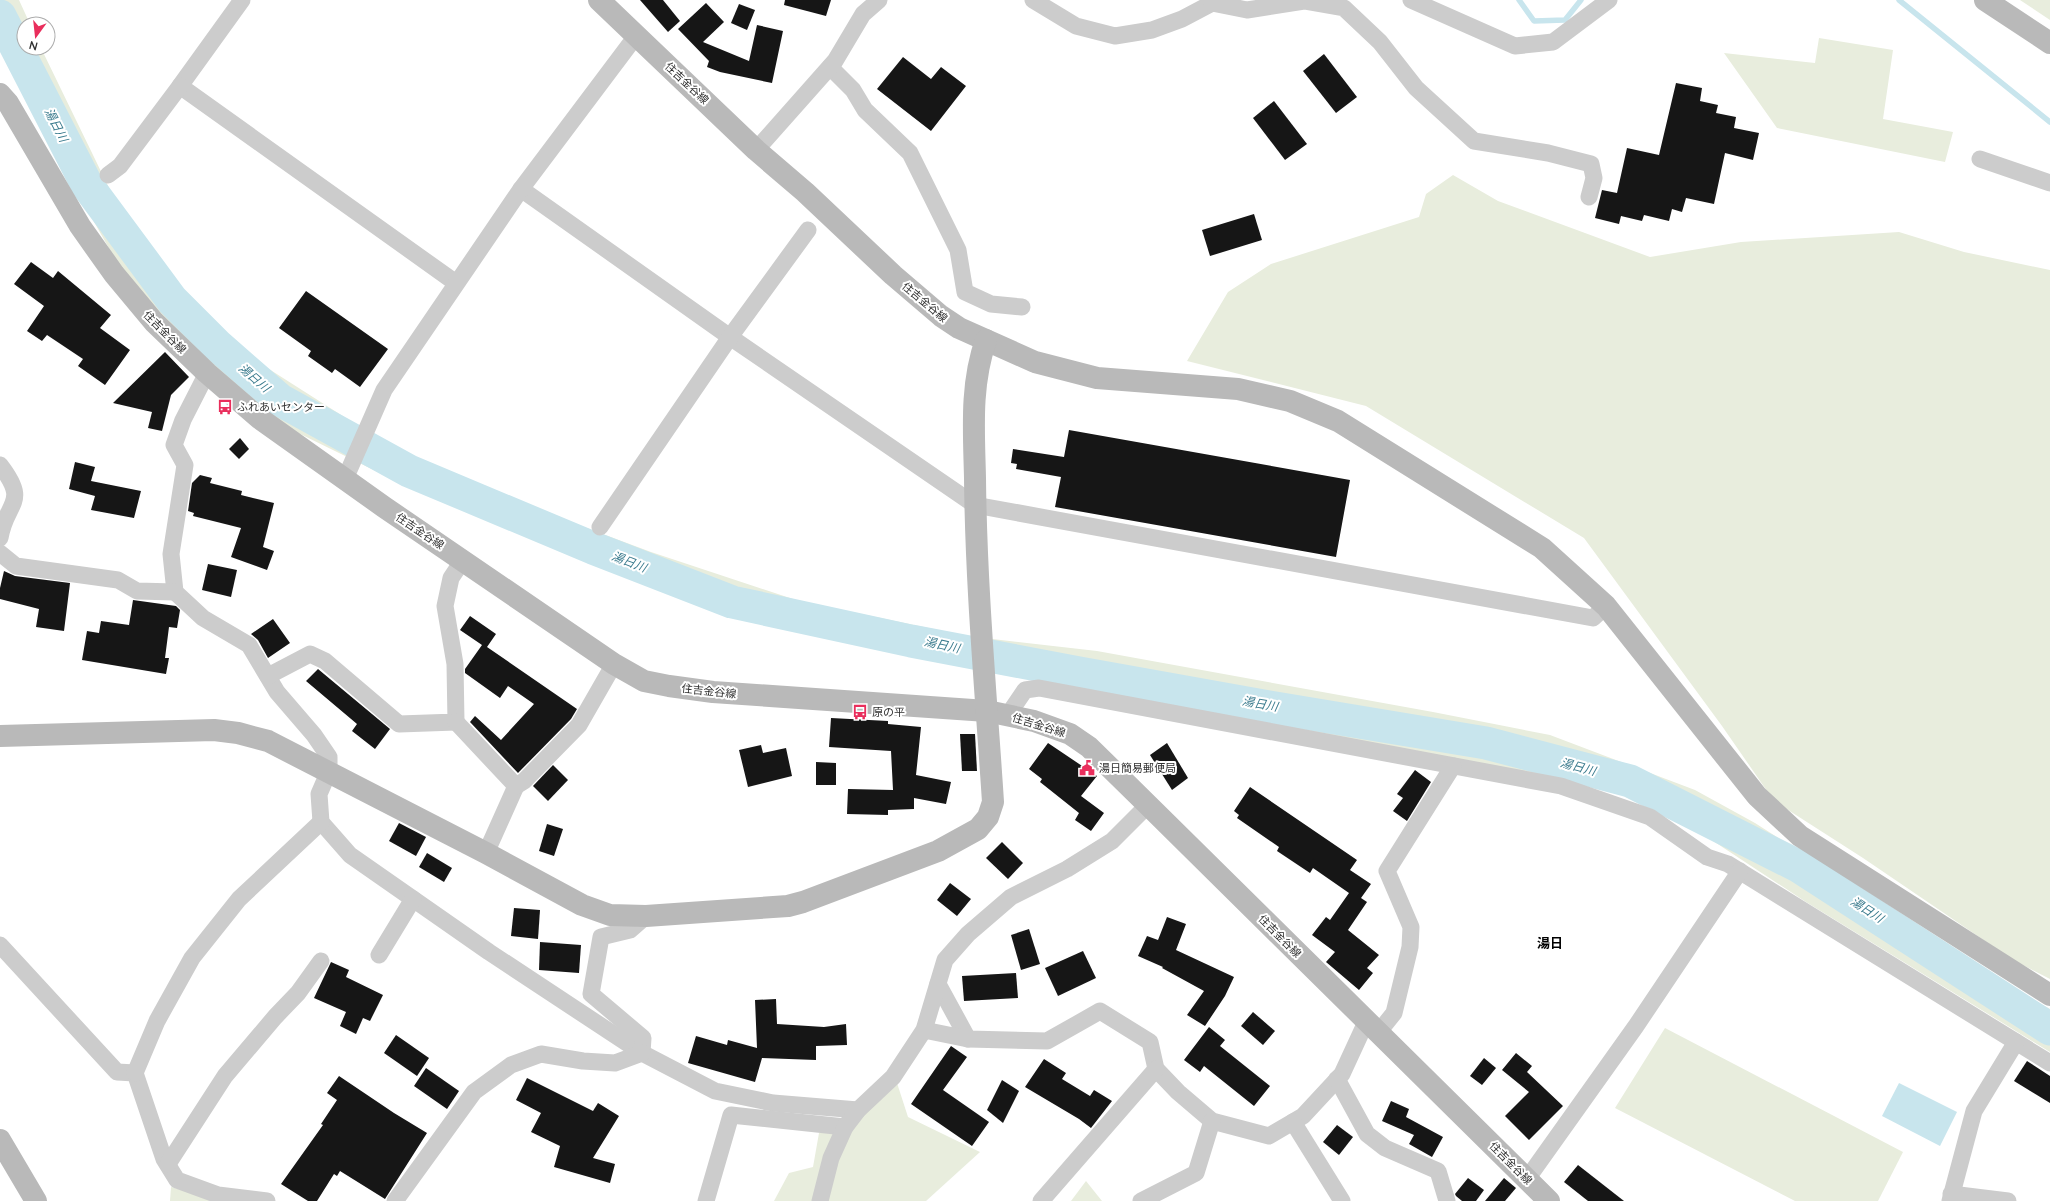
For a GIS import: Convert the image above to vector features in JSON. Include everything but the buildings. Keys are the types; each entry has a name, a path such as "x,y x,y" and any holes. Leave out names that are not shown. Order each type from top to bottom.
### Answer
{"main road":[{"name":"住吉金谷線","path":"599,0 756,150 941,316 959,328 1035,362 1097,378 1238,389 1290,401 1338,421 1542,548 1606,606 1757,796 1800,836 2050,995"},
{"path":"1985,0 2050,43"},
{"name":"住吉金谷線","path":"3,105 80,226 114,274 154,322 207,373 260,418 349,470 463,560 614,664 644,681 713,692 987,711 1034,721 1070,734 1089,747 1549,1201"},
{"path":"0,736 214,730 238,733 268,741 486,853 582,906 610,915 646,916 764,909 803,902 938,851 978,829 988,817 993,802 981,636 975,505 974,404 979,364 986,340"},
{"path":"0,1140 36,1201"}],"street":[{"path":"108,175 120,166 242,0"},
{"path":"756,150 830,67 863,14 879,0"},
{"path":"1033,0 1076,26 1115,36 1152,30 1182,19 1215,2 1247,10 1304,1 1344,8 1380,42 1416,88 1474,141 1548,153 1591,164 1594,178 1589,196"},
{"path":"1411,0 1515,46 1553,42 1609,0"},
{"path":"349,470 366,428 384,390 456,283 522,189 636,36"},
{"path":"830,67 853,90 865,110 910,153 958,250 965,292 991,304 1022,307"},
{"path":"180,86 456,283"},
{"path":"1980,159 2050,183"},
{"path":"522,189 730,337 975,505 1593,618 1606,606"},
{"path":"600,527 730,337 808,230"},
{"path":"207,373 174,445 185,465 171,554 175,592 203,618 249,645 277,692 314,735 330,757 328,771 319,794 321,822 350,855 562,1001 642,1053 715,1091 773,1103 858,1110"},
{"path":"0,465 12,480 16,496 1,531 0,538"},
{"path":"0,553 16,566 118,580 137,591 175,592"},
{"path":"463,560 451,578 445,606 455,664 456,722 516,786"},
{"path":"268,676 310,654 325,661 399,724 456,722"},
{"path":"486,853 516,786 524,781 579,724 614,664"},
{"path":"1008,715 1025,690 1039,688 1561,786 1650,817 1707,857 1728,864 1740,871 2050,1063"},
{"path":"924,1030 968,1039 1047,1041 1100,1011 1150,1042 1156,1069 1178,1092 1212,1121 1269,1136 1303,1116 1342,1074 1372,1027 1394,1013 1410,947 1411,927 1387,871 1453,766"},
{"path":"820,1201 831,1158 845,1127 858,1110 893,1077 924,1030 945,960 980,923 1011,897 1067,869 1112,841 1148,805"},
{"path":"267,1201 218,1195 177,1180 164,1159 135,1073 157,1021 192,958 239,899 321,822"},
{"path":"1527,1179 1636,1026 1740,871"},
{"path":"379,955 413,899"},
{"path":"642,1053 643,1038 591,994 601,937 630,930 646,916"},
{"path":"0,945 117,1072 135,1073"},
{"path":"168,1164 225,1076 298,992 321,961"},
{"path":"938,984 968,1039"},
{"path":"2008,1201 1950,1198 1974,1111 2016,1042"},
{"path":"395,1201 474,1092 511,1065 541,1054 583,1061 615,1063 642,1053"},
{"path":"1041,1201 1156,1069"},
{"path":"1337,1079 1367,1134 1385,1148 1438,1171 1447,1201"},
{"path":"706,1201 731,1115 845,1127"},
{"path":"1142,1201 1196,1173 1212,1121"},
{"path":"1293,1122 1342,1201"}],"green space":[{"path":"0,0 19,0 26,16 16,16 16,56 45,56 110,190 173,282 244,353 382,441 485,490 651,552 799,601 967,636 1097,651 1433,712 1550,735 1695,790 1755,823 2026,996 2050,1009 2050,1052 1806,902 1701,833 1603,786 1346,743 1184,706 1028,676 943,656 861,644 735,617 608,568 485,515 390,478 288,428 207,363 128,282 58,158 0,31"},
{"path":"2020,0 2050,0 2050,20"},
{"path":"1819,38 1893,50 1883,119 1953,132 1945,162 1777,128 1724,53 1815,63"},
{"path":"1453,175 1498,201 1650,257 1741,242 1899,232 1964,252 2050,270 2050,979 2013,960 1863,858 1774,801 1722,726 1584,538 1366,406 1187,361 1228,292 1271,264 1419,217 1426,194"},
{"path":"1665,1028 1903,1152 1878,1201 1795,1201 1615,1108"},
{"path":"897,1083 908,1117 980,1152 926,1201 774,1201 789,1173 813,1167 819,1133"},
{"path":"1086,1181 1102,1201 1071,1201"},
{"path":"171,1187 222,1201 170,1201"}],"water":[{"path":"1899,1083 1957,1112 1940,1146 1882,1116"}],"waterway":[{"path":"1519,0 1534,21 1565,20 1581,0"},
{"path":"1899,0 2050,122"},
{"name":"湯日川","path":"0,16 87,185 172,300 217,345 280,400 409,471 593,548 732,602 911,641 1079,673 1269,707 1486,743 1630,781 1798,866 2050,1029"}],"place":[{"name":"ふれあいセンター","path":"225,407"},
{"name":"原の平","path":"860,712"},
{"name":"湯日簡易郵便局","path":"1087,768"}],"district":[{"name":"湯日","path":"1550,943"}]}
